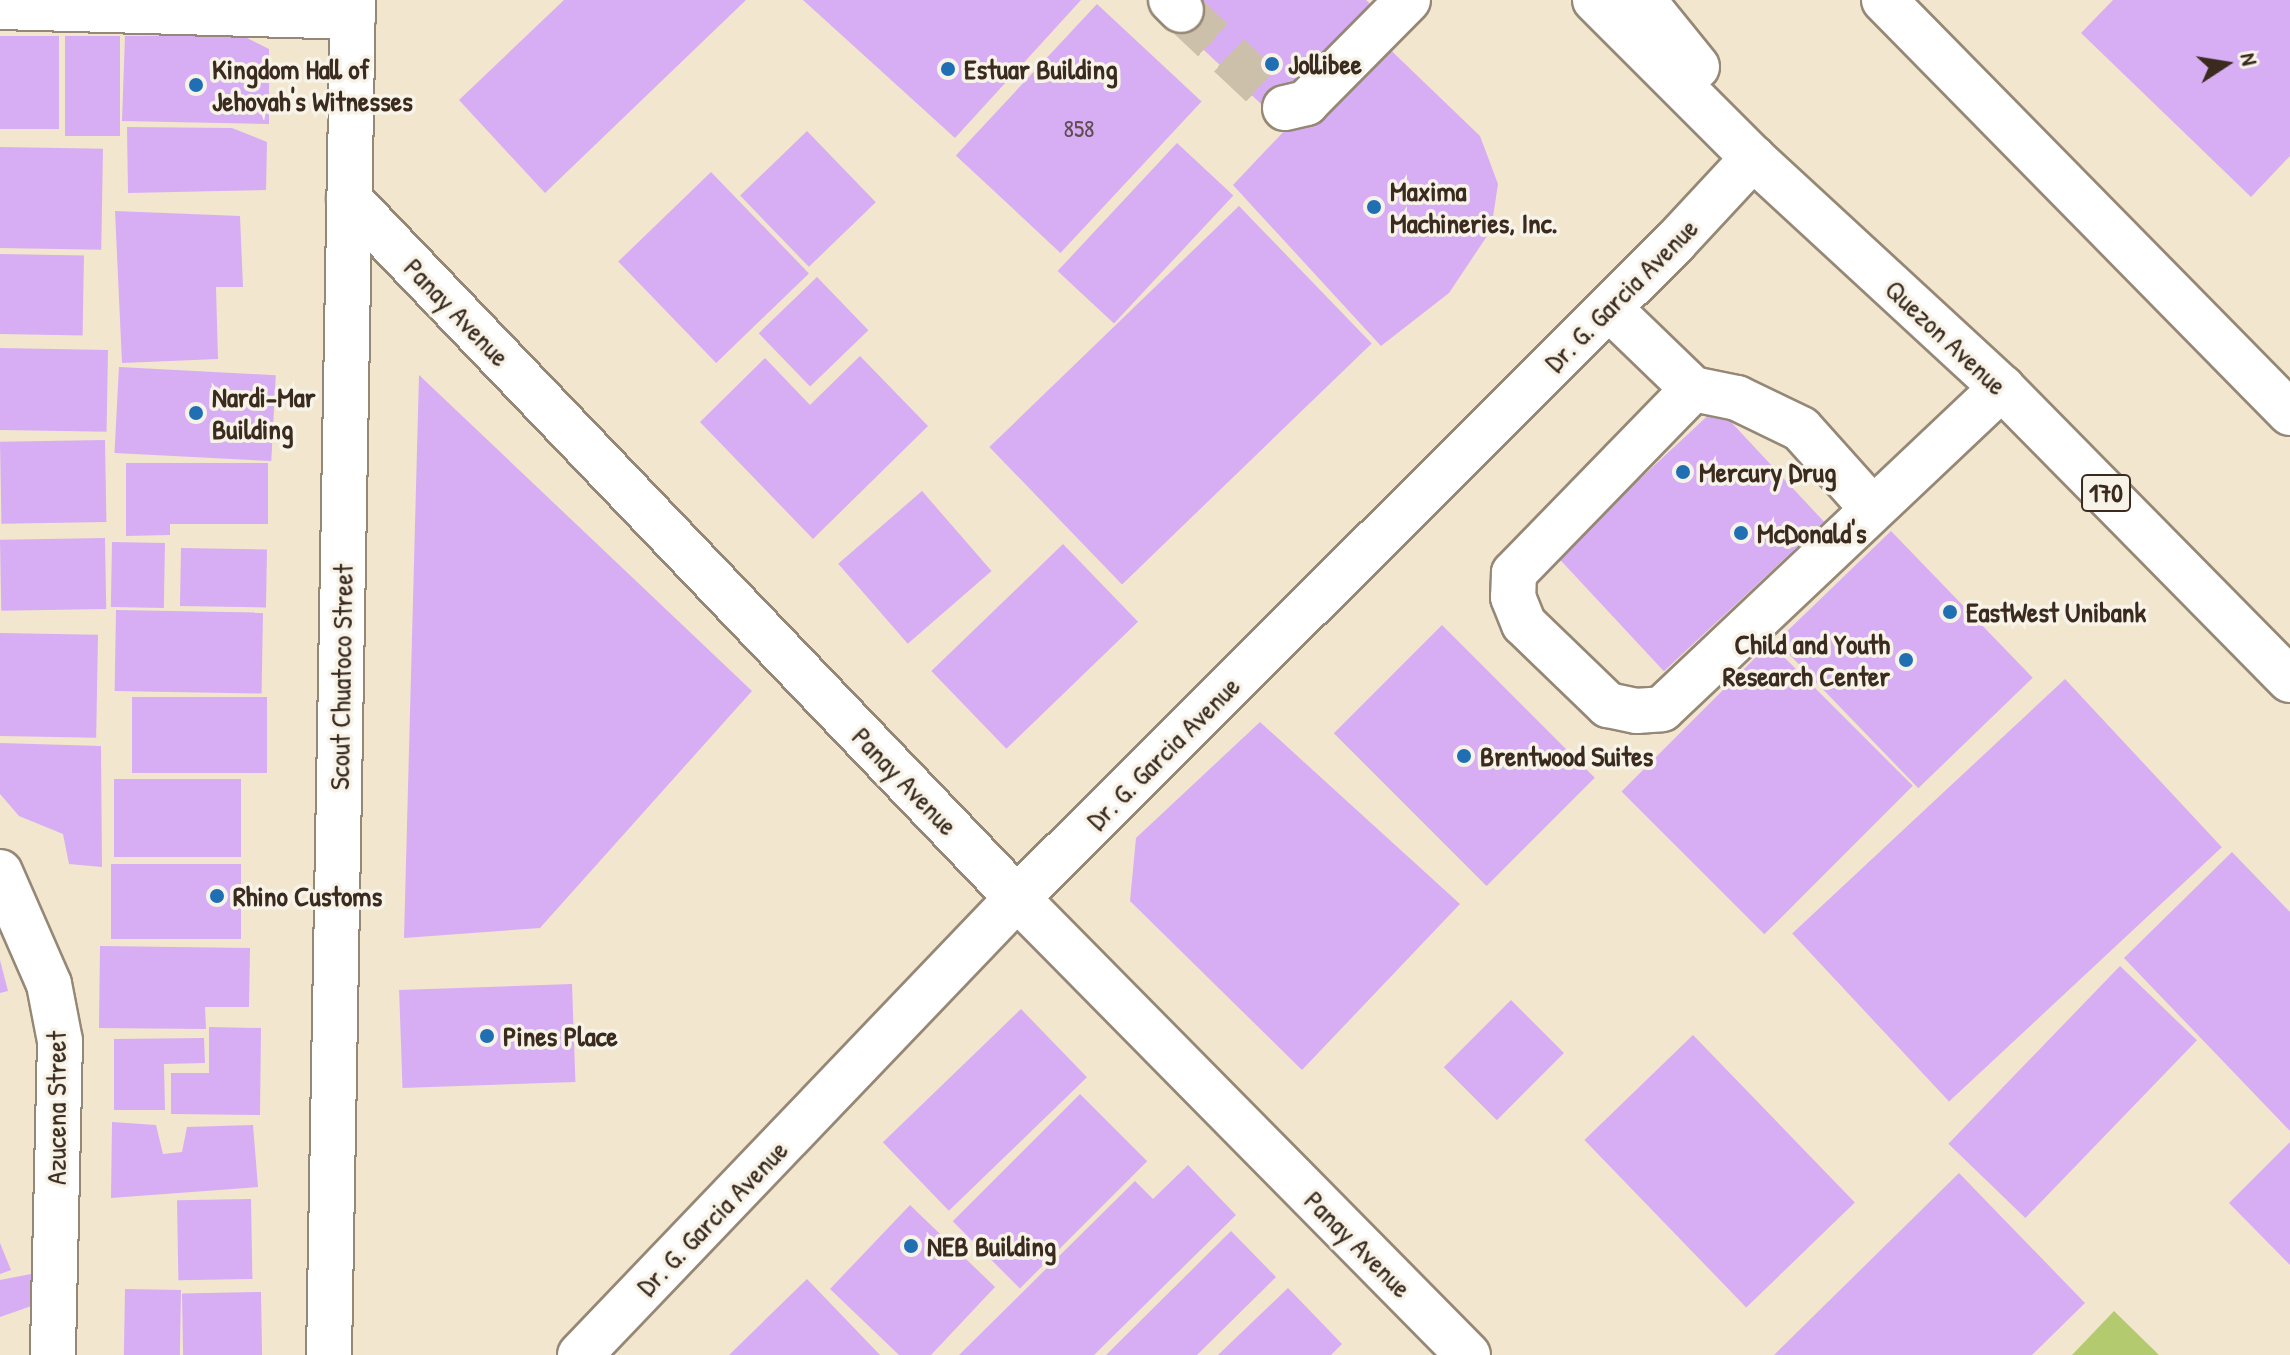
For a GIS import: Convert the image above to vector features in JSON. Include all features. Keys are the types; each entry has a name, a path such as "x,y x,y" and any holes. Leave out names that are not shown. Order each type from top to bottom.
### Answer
{"street":[{"path":"1285,108 1306,103 1408,0"},
{"name":"Quezon Avenue","path":"1595,0 1753,158 2002,388 2290,680"},
{"path":"1643,0 1810,211"},
{"path":"1884,0 2290,413"},
{"path":"0,7 353,8"},
{"name":"Scout Chuatoco Street","path":"329,1355 353,8"},
{"name":"Dr. G. Garcia Avenue","path":"580,1355 1017,898 1609,308 1753,158"},
{"name":"Panay Avenue","path":"349,199 1017,898 1468,1355"},
{"path":"1609,308 1693,389 1737,398 1801,429 1872,508"},
{"path":"1693,389 1514,573 1513,597 1524,624 1608,705 1636,711 1662,709 2002,388"},
{"name":"Azucena Street","path":"0,872 49,984 60,1041 53,1355"}],"green space":[{"path":"2114,1311 2159,1355 2072,1355"}],"building":[{"path":"564,0 746,0 545,193 459,100"},
{"name":"Estuar Building","path":"803,0 1081,0 955,138"},
{"name":"Jollibee","path":"1191,0 1366,0 1377,10 1276,118 1172,20"},
{"path":"2113,0 2290,0 2290,156 2251,197 2081,33"},
{"path":"1097,4 1202,102 1060,253 956,155"},
{"name":"Kingdom Hall of Jehovah's Witnesses","path":"241,35 269,49 269,124 122,121 125,36"},
{"name":"Maxima Machineries, Inc.","path":"1375,35 1480,136 1498,184 1491,230 1449,293 1381,346 1233,185"},
{"path":"0,36 59,36 59,129 0,129"},
{"path":"65,36 120,36 120,136 65,136"},
{"path":"127,127 232,128 267,142 266,190 128,193"},
{"path":"807,131 876,202 809,267 740,196"},
{"path":"1177,143 1233,196 1114,324 1058,271"},
{"path":"0,147 103,149 101,250 0,248"},
{"path":"711,172 809,273 716,363 618,262"},
{"path":"1239,206 1372,343 1122,584 989,447"},
{"path":"115,211 240,216 243,287 216,287 218,359 122,363"},
{"path":"0,254 84,255 83,335 0,334"},
{"path":"817,277 868,330 810,386 759,333"},
{"path":"0,348 108,350 107,432 0,430"},
{"path":"860,356 928,426 813,539 700,422 765,358 810,405"},
{"name":"Nardi-Mar Building","path":"119,367 276,375 271,461 114,453"},
{"path":"419,375 752,691 540,928 404,938"},
{"path":"1717,407 1824,522 1664,671 1557,556"},
{"path":"105,440 106,522 1,524 0,442"},
{"path":"126,463 268,463 268,524 170,524 170,535 126,536"},
{"path":"922,491 992,571 908,644 838,564"},
{"name":"Child and Youth Research Center","path":"1891,531 2033,678 1918,788 1777,641"},
{"path":"105,538 106,609 1,611 0,540"},
{"path":"112,542 165,543 164,608 111,607"},
{"path":"1063,544 1138,622 1006,749 931,671"},
{"path":"181,548 267,550 266,607 180,606"},
{"path":"116,610 263,613 262,694 115,691"},
{"name":"Brentwood Suites","path":"1442,625 1595,778 1487,886 1334,733"},
{"path":"0,633 98,635 96,738 0,736"},
{"path":"1770,643 1913,786 1764,934 1622,791"},
{"path":"2065,679 2222,847 1949,1102 1792,933"},
{"path":"132,697 267,697 267,773 132,773"},
{"path":"1260,722 1460,904 1302,1070 1130,901 1136,838"},
{"path":"0,743 101,746 102,867 69,864 63,834 19,816 0,794"},
{"path":"114,779 241,779 241,857 114,857"},
{"path":"2232,852 2290,912 2290,1131 2124,958"},
{"path":"111,864 241,864 241,939 111,939"},
{"path":"100,946 250,948 249,1007 205,1007 206,1029 99,1028"},
{"path":"0,960 8,991 0,993"},
{"path":"2120,966 2197,1040 2025,1218 1948,1144"},
{"name":"Pines Place","path":"572,984 575,1082 403,1088 399,990"},
{"path":"1511,1000 1564,1053 1497,1120 1444,1067"},
{"path":"1021,1009 1087,1077 949,1211 883,1142"},
{"path":"209,1027 261,1028 260,1115 171,1114 171,1073 209,1073"},
{"path":"1693,1035 1855,1203 1746,1307 1584,1140"},
{"path":"204,1038 205,1063 164,1064 165,1110 114,1110 114,1039"},
{"path":"1080,1094 1147,1161 1020,1288 953,1221"},
{"path":"112,1122 156,1125 163,1154 182,1152 187,1127 253,1125 258,1187 111,1198"},
{"path":"2290,1142 2290,1265 2229,1203"},
{"path":"1188,1165 1236,1215 1094,1355 959,1355 1135,1181 1153,1199"},
{"path":"1959,1173 2085,1303 2032,1355 1774,1355"},
{"path":"251,1199 252,1279 178,1280 177,1200"},
{"name":"NEB Building","path":"910,1205 995,1287 931,1355 899,1355 830,1289"},
{"path":"1231,1231 1276,1277 1197,1355 1106,1355"},
{"path":"0,1243 11,1270 0,1274"},
{"path":"31,1274 40,1303 0,1317 0,1280"},
{"path":"807,1279 880,1355 729,1355"},
{"path":"1288,1288 1342,1344 1331,1355 1218,1355"},
{"path":"125,1289 181,1290 180,1355 124,1355"},
{"path":"261,1292 262,1355 183,1355 182,1293"}],"tunnel":[{"path":"1181,10 1285,108"}],"place":[{"name":"Jollibee","path":"1272,64"},
{"name":"Estuar Building","path":"948,69"},
{"name":"Kingdom Hall of Jehovah's Witnesses","path":"196,85"},
{"name":"Maxima Machineries, Inc.","path":"1374,207"},
{"name":"Nardi-Mar Building","path":"196,413"},
{"name":"Mercury Drug","path":"1683,472"},
{"name":"McDonald's","path":"1741,533"},
{"name":"EastWest Unibank","path":"1950,612"},
{"name":"Child and Youth Research Center","path":"1906,660"},
{"name":"Brentwood Suites","path":"1464,756"},
{"name":"Rhino Customs","path":"217,896"},
{"name":"Pines Place","path":"487,1036"},
{"name":"NEB Building","path":"911,1246"}]}
